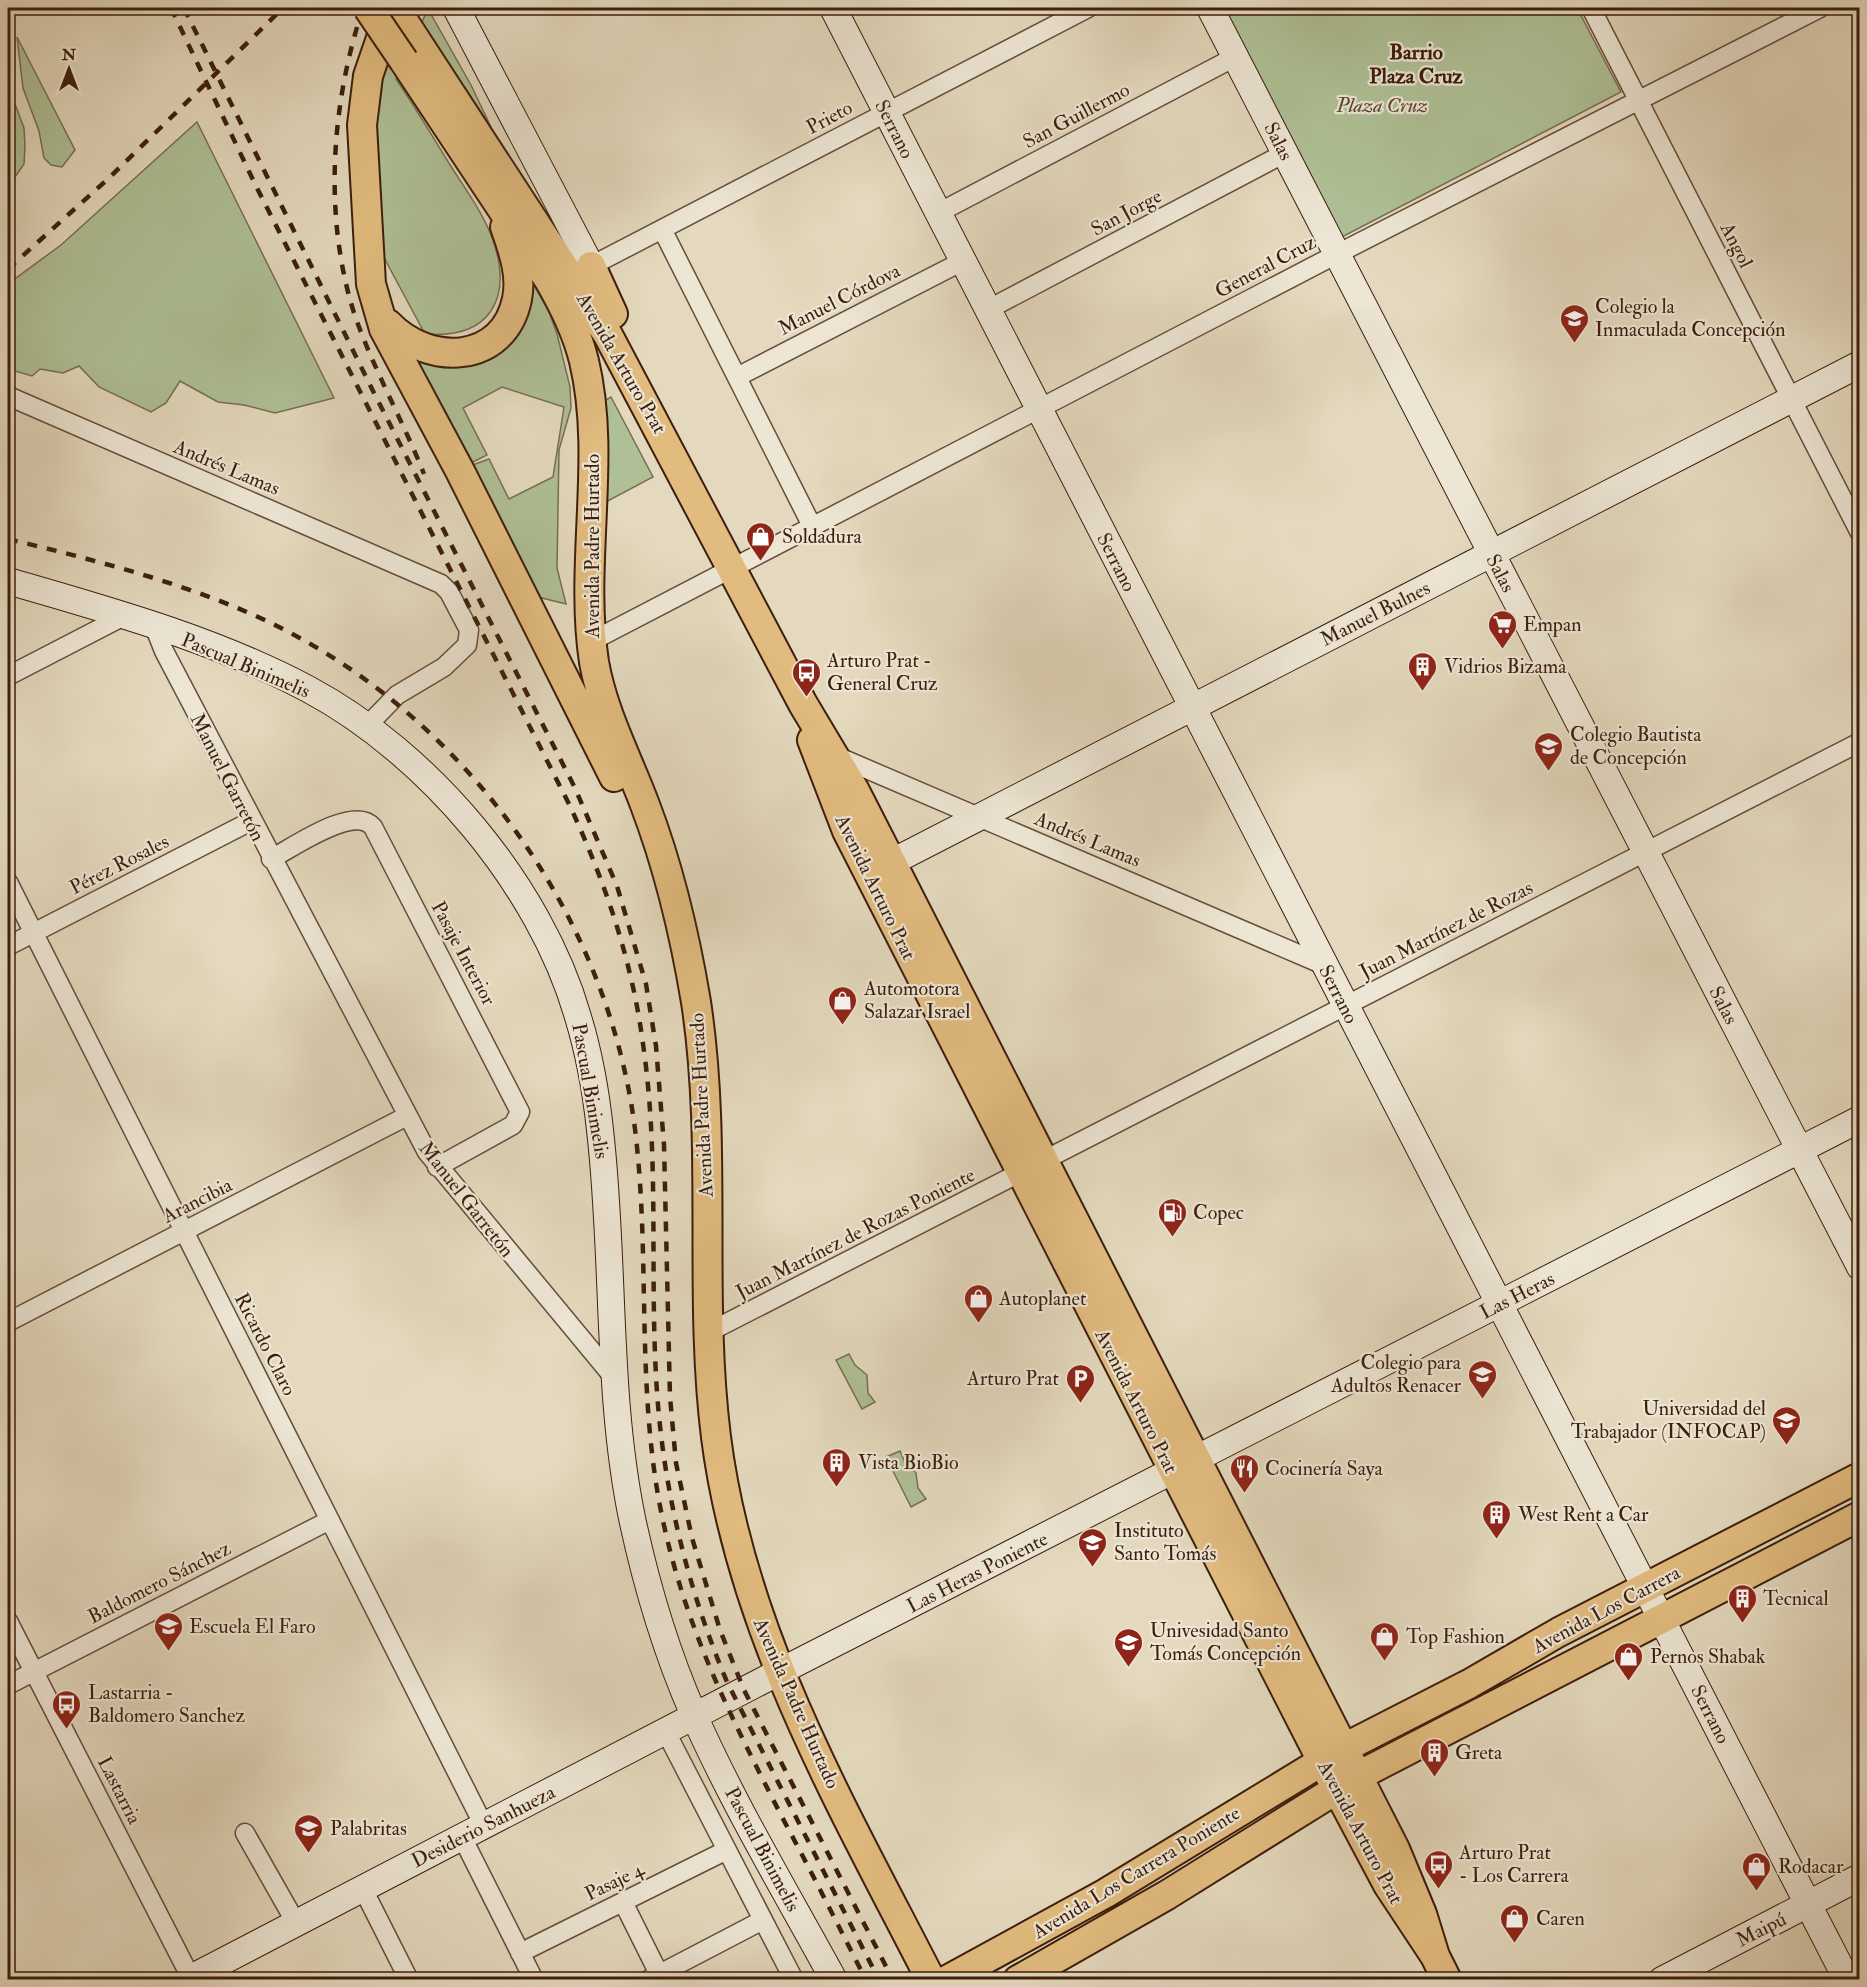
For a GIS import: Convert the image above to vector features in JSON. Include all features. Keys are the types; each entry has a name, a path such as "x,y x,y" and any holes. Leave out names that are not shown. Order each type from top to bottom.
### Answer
{"main road":[{"path":"368,8 410,49"},
{"path":"377,310 405,340 429,351 454,354 467,351 498,334 514,310 518,281 516,259 492,191 410,49 394,8"},
{"path":"394,8 372,61 363,107 369,271 377,310 384,329 460,471 620,787 675,902"},
{"name":"Avenida Arturo Prat","path":"410,49 583,293 652,414 803,704 834,755 890,863 1032,1168"},
{"name":"Avenida Padre Hurtado","path":"492,191 560,299 584,360 593,432 589,567 592,641 606,707 646,807 675,902 691,975 701,1044 709,1332 716,1433 729,1519 748,1590 779,1672 925,1968"},
{"path":"591,266 652,414"},
{"name":"Avenida Arturo Prat","path":"803,704 821,768 847,831 1032,1168 1333,1754 1397,1901 1441,1968"},
{"name":"Avenida Los Carrera","path":"1333,1754 1469,1684 1645,1587 1860,1477"},
{"name":"Avenida Los Carrera","path":"1347,1783 1860,1516"},
{"name":"Avenida Los Carrera Poniente","path":"947,1980 1106,1893 1333,1754"},
{"name":"Avenida Los Carrera Poniente","path":"1018,1980 1167,1895 1347,1783"}],"street":[{"name":"Avenida Arturo Prat","path":"456,8 591,266"},
{"name":"Serrano","path":"833,8 1847,1980"},
{"name":"Prieto","path":"591,266 1088,8"},
{"name":"Salas","path":"1209,8 1860,1267"},
{"name":"Angol","path":"1591,8 1860,533"},
{"name":"General Cruz","path":"592,641 1337,254 1820,8"},
{"name":"San Guillermo","path":"938,213 1235,57"},
{"name":"San Jorge","path":"987,310 1285,153"},
{"path":"662,229 813,528"},
{"name":"Manuel Córdova","path":"737,377 963,261"},
{"name":"Manuel Bulnes","path":"890,863 1860,364"},
{"name":"Andrés Lamas","path":"8,396 441,584 449,592 469,630 467,645 444,667 397,695 366,728"},
{"name":"Pascual Binimelis","path":"8,581 154,626 280,675 320,696 366,728 428,779 478,834 540,926 567,984 586,1048 600,1124 606,1188 615,1379"},
{"path":"8,676 124,616"},
{"name":"Manuel Garretón","path":"154,626 164,651 251,821 407,1116 437,1167 615,1379"},
{"name":"Juan Martínez de Rozas","path":"1032,1168 1860,742"},
{"name":"Andrés Lamas","path":"834,755 1324,965"},
{"name":"Pasaje Interior","path":"271,859 347,820 365,821 373,827 520,1112 513,1125 437,1167"},
{"name":"Pérez Rosales","path":"8,946 251,821"},
{"name":"Ricardo Claro","path":"8,882 330,1520 473,1832 520,1953 534,1980"},
{"name":"Arancibia","path":"8,1322 407,1116"},
{"name":"Las Heras","path":"1185,1466 1860,1119"},
{"name":"Juan Martínez de Rozas Poniente","path":"709,1332 1032,1168"},
{"path":"615,1379 625,1482 641,1557 668,1646 695,1717"},
{"name":"Las Heras Poniente","path":"779,1672 1185,1466"},
{"name":"Baldomero Sánchez","path":"8,1684 330,1520"},
{"name":"Lastarria","path":"8,1621 190,1979"},
{"name":"Desiderio Sanhueza","path":"190,1979 779,1672"},
{"name":"Pascual Binimelis","path":"695,1717 834,1980"},
{"path":"666,1732 794,1980"},
{"path":"245,1833 296,1923"},
{"name":"Pasaje 4","path":"520,1953 727,1850"},
{"name":"Maipú","path":"1662,1980 1860,1877"},
{"path":"363,1889 409,1980"},
{"path":"622,1902 654,1977 763,1920"}],"green space":[{"name":"Plaza Cruz","path":"1220,8 1577,8 1621,92 1340,238"},
{"path":"428,9 471,85 491,127 421,24"},
{"path":"17,37 75,150 62,167 51,165 44,158 39,131 23,88"},
{"path":"8,46 12,96 24,128 25,146 24,164 8,187"},
{"path":"384,51 401,69 396,79 475,203 493,240 500,280 497,297 491,311 480,322 466,330 447,334 425,334 381,252 375,97"},
{"path":"197,122 334,398 275,413 244,405 218,402 180,381 166,403 151,412 99,387 79,366 63,373 40,369 32,376 8,369 8,284 61,245"},
{"path":"532,282 549,312 557,334 570,387 571,408 559,450 557,568 566,604 538,597 470,466 489,459 509,499 553,477 564,407 502,387 463,408 487,455 469,464 418,362 420,357 454,360"},
{"path":"611,397 653,477 604,503 604,401"},
{"path":"849,1354 855,1365 867,1375 868,1393 875,1402 862,1409 836,1360"},
{"path":"900,1451 905,1462 916,1473 918,1488 926,1499 911,1507 886,1457"}],"railway":[{"path":"171,8 256,186 570,806 606,893 632,982 648,1087 653,1174 657,1392 665,1467 680,1540 701,1612 727,1682 879,1980"},
{"path":"184,8 373,391 575,788 617,886 646,984 656,1046 664,1145 670,1397 676,1463 692,1538 720,1630 744,1690 893,1980"},
{"path":"8,269 109,178 283,8"},
{"path":"363,8 352,45 338,122 335,161 338,240 355,316 424,474"},
{"path":"8,539 145,575 213,598 277,626 346,666 410,715 467,771 518,834 560,902 595,974 620,1050 635,1129 640,1178 649,1423 654,1472 673,1561 698,1637 728,1709 866,1980"}],"place":[{"name":"Colegio la Inmaculada Concepción","path":"1574,344"},
{"name":"Soldadura","path":"761,562"},
{"name":"Empan","path":"1502,650"},
{"name":"Vidrios Bizama","path":"1423,692"},
{"name":"Arturo Prat - General Cruz","path":"806,698"},
{"name":"Colegio Bautista de Concepción","path":"1549,772"},
{"name":"Automotora Salazar Israel","path":"843,1026"},
{"name":"Copec","path":"1172,1238"},
{"name":"Autoplanet","path":"978,1324"},
{"name":"Colegio para Adultos Renacer","path":"1482,1400"},
{"name":"Arturo Prat","path":"1080,1404"},
{"name":"Universidad del Trabajador (INFOCAP)","path":"1787,1446"},
{"name":"Vista BioBio","path":"837,1488"},
{"name":"Cocinería Saya","path":"1244,1494"},
{"name":"West Rent a Car","path":"1497,1540"},
{"name":"Instituto Santo Tomás","path":"1093,1568"},
{"name":"Tecnical","path":"1742,1624"},
{"name":"Escuela El Faro","path":"168,1652"},
{"name":"Top Fashion","path":"1385,1662"},
{"name":"Univesidad Santo Tomás Concepción","path":"1129,1668"},
{"name":"Pernos Shabak","path":"1629,1682"},
{"name":"Lastarria - Baldomero Sanchez","path":"67,1730"},
{"name":"Greta","path":"1434,1778"},
{"name":"Palabritas","path":"309,1854"},
{"name":"Arturo Prat - Los Carrera","path":"1438,1890"},
{"name":"Rodacar","path":"1757,1892"},
{"name":"Caren","path":"1515,1944"}],"district":[{"name":"Barrio Plaza Cruz","path":"1416,64"}]}
